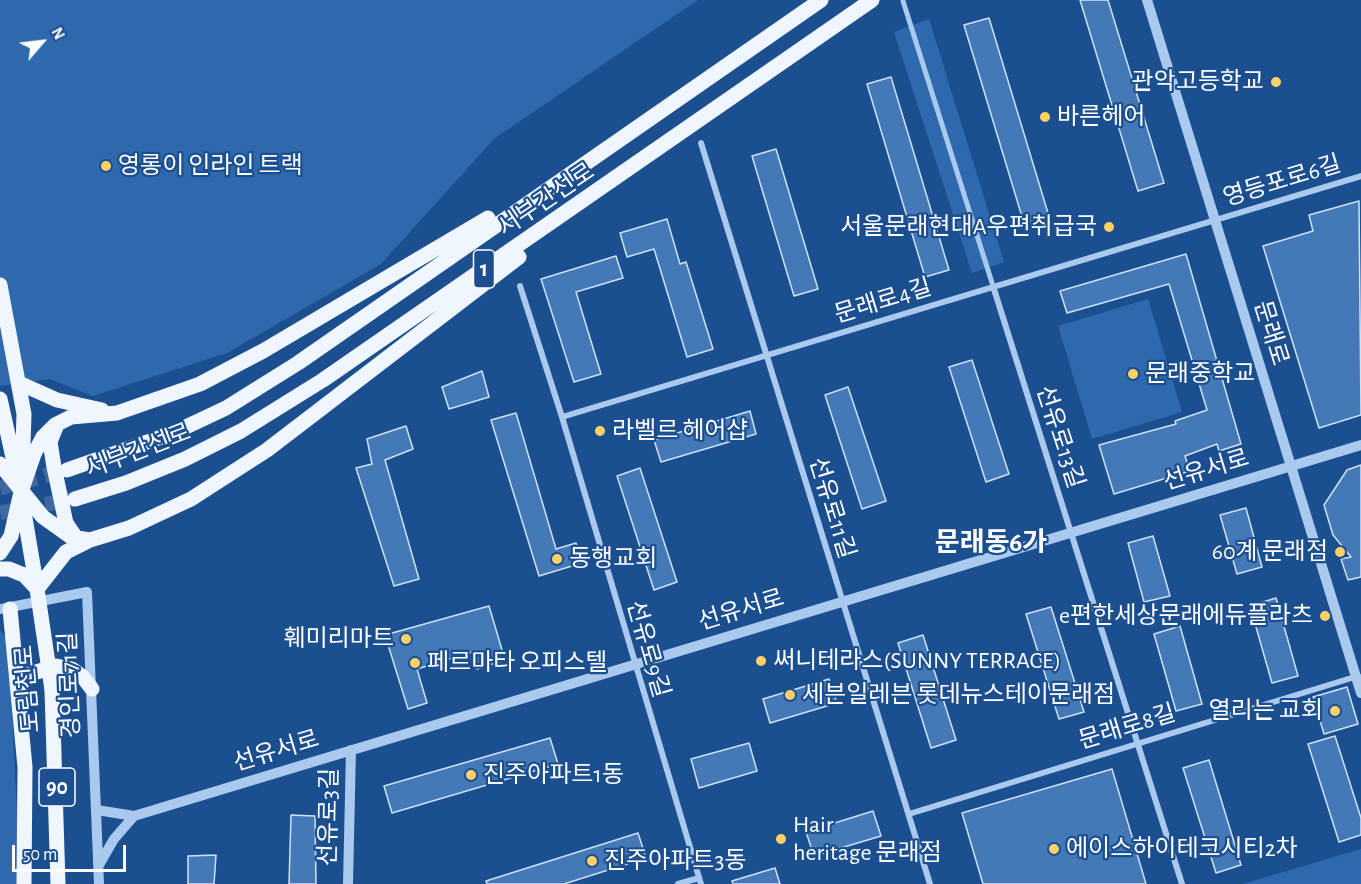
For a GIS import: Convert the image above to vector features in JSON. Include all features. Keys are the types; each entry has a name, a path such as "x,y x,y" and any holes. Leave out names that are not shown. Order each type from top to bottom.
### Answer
{"main road":[{"name":"서부간선로","path":"68,470 173,433 226,408 298,363 820,0"},
{"name":"서부간선로","path":"75,499 126,483 185,459 241,430 323,380 605,187 872,0"},
{"name":"1","path":"62,421 71,417 117,413 172,395 226,371 587,160"},
{"name":"1","path":"37,589 66,552 83,539 147,521 222,481 472,295 605,187"},
{"name":"도림천로","path":"0,285 24,414 21,492"},
{"path":"19,383 57,400 117,413"},
{"name":"도림천로","path":"0,399 21,492 52,690 58,884"},
{"path":"62,421 53,432 51,448 66,523 83,539"},
{"path":"0,553 11,536 21,492 38,446 49,430 62,421"},
{"path":"0,464 21,492 56,528 83,539"},
{"path":"0,569 9,569 24,575 37,589"},
{"path":"5,609 19,690 25,768 24,884"},
{"path":"19,690 30,674 56,666 72,669 83,677 92,689"}],"street":[{"name":"문래로","path":"1147,0 1290,466 1359,676 1361,693"},
{"name":"선유로13길","path":"903,1 1182,884"},
{"name":"선유로11길","path":"700,143 930,884"},
{"name":"영등포로6길","path":"1214,220 1361,176"},
{"name":"문래로4길","path":"562,417 1214,220"},
{"name":"선유로9길","path":"520,286 562,417 700,881"},
{"name":"선유서로","path":"97,810 134,816 1361,445"},
{"name":"경인로71길","path":"5,609 87,592 99,884"},
{"name":"문래로8길","path":"909,814 1137,742 1359,676"},
{"name":"선유로3길","path":"348,884 351,750"},
{"path":"99,866 114,839 134,816"},
{"path":"678,884 700,881"}],"shaded area":[{"path":"0,0 698,0 495,138 381,264 227,353 93,396 49,379 0,386"},
{"path":"929,19 1004,262 972,273 894,32"},
{"path":"1148,299 1182,412 1092,439 1058,326"},
{"path":"0,630 6,638 9,651 19,854 17,884 0,884"},
{"path":"1361,849 1361,884 1243,884"}],"building":[{"path":"1080,0 1108,0 1164,183 1138,191"},
{"path":"989,18 1051,223 1026,230 964,25"},
{"path":"891,77 949,270 925,277 867,84"},
{"path":"776,149 818,289 794,296 752,156"},
{"path":"1359,201 1361,415 1319,428 1263,246 1313,231 1309,215"},
{"path":"667,219 680,264 686,262 713,349 687,357 654,249 627,257 620,233"},
{"path":"1186,254 1241,444 1219,451 1217,444 1185,456 1190,471 1114,494 1099,445 1176,424 1175,421 1207,410 1169,284 1067,313 1060,291"},
{"path":"616,256 623,278 576,292 601,374 574,382 541,279"},
{"path":"972,360 1009,474 986,482 949,367"},
{"path":"482,371 489,397 449,409 442,387"},
{"path":"848,387 886,501 862,509 825,395"},
{"path":"750,411 756,434 661,462 654,440"},
{"path":"516,413 556,549 576,543 582,563 539,576 491,420"},
{"path":"406,426 413,449 385,460 419,579 394,586 356,468 372,464 367,439"},
{"path":"1361,465 1361,577 1348,580 1341,559 1351,557 1333,535 1324,505 1347,470"},
{"path":"640,468 677,582 654,590 617,476"},
{"path":"1246,508 1262,567 1237,574 1220,515"},
{"path":"1153,536 1170,596 1144,602 1128,543"},
{"path":"1276,598 1298,676 1272,683 1250,606"},
{"path":"489,606 505,660 477,669 472,652 417,669 427,703 408,709 385,635"},
{"path":"1051,607 1084,712 1059,719 1026,614"},
{"path":"1180,626 1202,704 1176,711 1154,634"},
{"path":"923,635 956,740 931,748 898,643"},
{"path":"829,679 837,703 770,723 763,699"},
{"name":"열리는 교회","path":"1347,687 1358,724 1324,734 1313,697"},
{"path":"1335,736 1361,818 1361,835 1339,842 1308,744"},
{"name":"진주아파트1동","path":"550,738 558,764 392,813 384,786"},
{"path":"749,743 757,771 699,788 691,759"},
{"path":"1209,760 1241,865 1216,873 1183,768"},
{"name":"에이스하이테크시티2차","path":"1112,769 1146,884 983,884 962,813"},
{"path":"873,811 881,836 814,856 806,832"},
{"path":"291,815 315,816 316,884 289,884"},
{"name":"진주아파트3동","path":"638,833 646,858 564,884 487,884 486,881"},
{"path":"216,855 214,884 188,884 188,856"},
{"path":"775,868 780,884 733,884 732,881"}],"tunnel":[{"path":"0,488 67,470"},
{"path":"0,513 74,499"}],"place":[{"name":"관악고등학교","path":"1276,82"},
{"name":"바른헤어","path":"1045,117"},
{"name":"영롱이 인라인 트랙","path":"106,166"},
{"name":"서울문래현대A우편취급국","path":"1109,227"},
{"name":"문래중학교","path":"1133,374"},
{"name":"라벨르 헤어샵","path":"600,431"},
{"name":"60계 문래점","path":"1340,552"},
{"name":"동행교회","path":"557,559"},
{"name":"e편한세상문래에듀플라츠","path":"1325,616"},
{"name":"훼미리마트","path":"406,639"},
{"name":"써니테라스(SUNNY TERRACE)","path":"761,661"},
{"name":"페르마타 오피스텔","path":"415,663"},
{"name":"세븐일레븐 롯데뉴스테이문래점","path":"790,695"},
{"name":"열리는 교회","path":"1335,711"},
{"name":"진주아파트1동","path":"471,775"},
{"name":"Hair heritage 문래점","path":"781,839"},
{"name":"에이스하이테크시티2차","path":"1054,849"},
{"name":"진주아파트3동","path":"592,861"}],"district":[{"name":"문래동6가","path":"991,543"}]}
